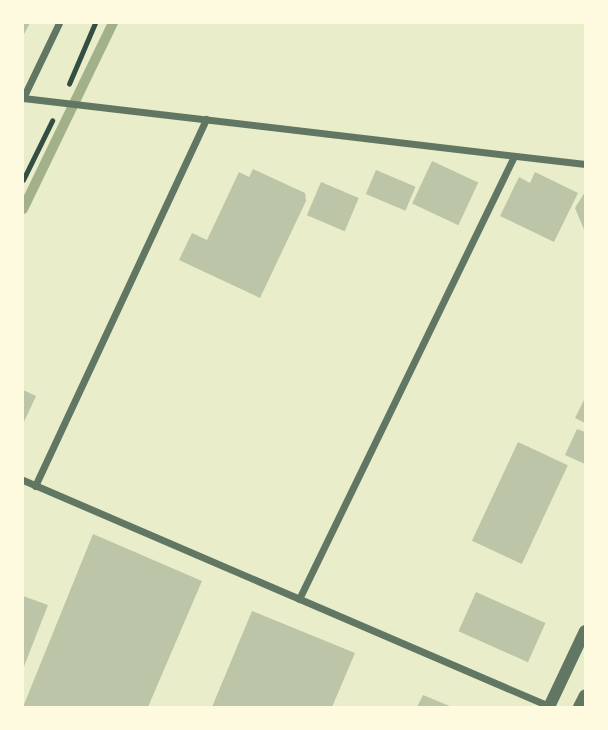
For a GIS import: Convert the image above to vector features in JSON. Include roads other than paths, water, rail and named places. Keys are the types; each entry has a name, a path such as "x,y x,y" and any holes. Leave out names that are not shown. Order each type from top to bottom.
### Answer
{"street":[{"path":"59,23 23,98 585,164"},
{"path":"35,486 206,119"},
{"path":"299,599 514,156"},
{"path":"23,480 550,707 585,631"},
{"path":"579,707 585,695"}],"waterway":[{"path":"23,209 113,23"}]}
